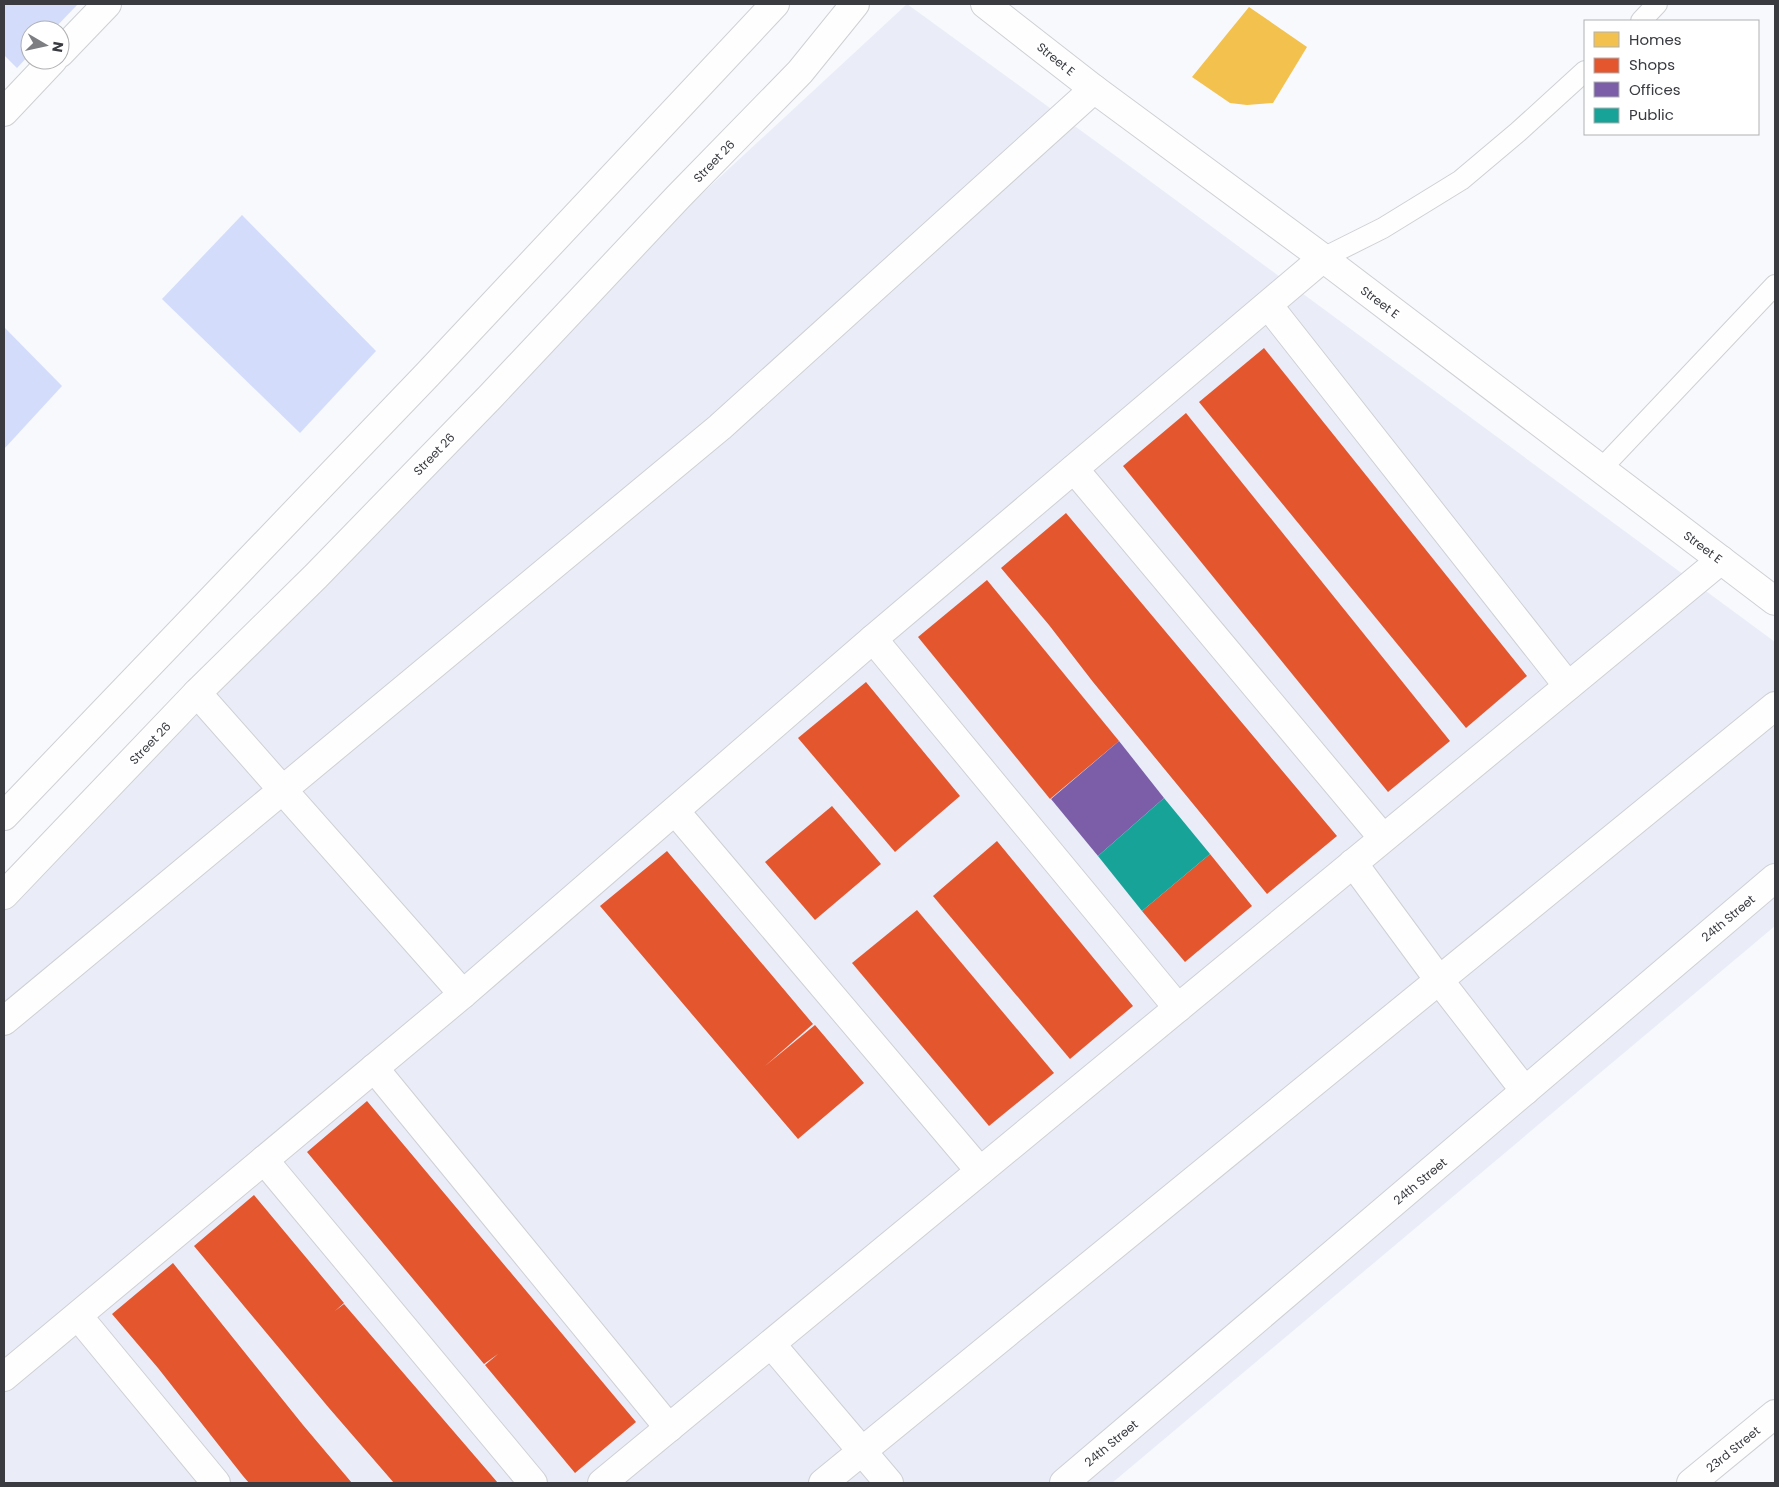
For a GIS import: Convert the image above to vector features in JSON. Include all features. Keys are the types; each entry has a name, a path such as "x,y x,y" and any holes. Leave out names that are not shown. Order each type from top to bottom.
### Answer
{"street":[{"path":"70,43 107,4"},
{"path":"4,816 420,382 775,4"},
{"name":"Street 26","path":"4,895 197,693 316,576 490,397 800,72 855,4"},
{"name":"Street E","path":"986,4 1094,89 1323,258 1775,600"},
{"path":"4,112 44,70"},
{"path":"4,1021 720,426 1094,89"},
{"path":"4,1377 463,994 873,639 1323,258"},
{"path":"1268,305 1568,686"},
{"path":"1074,469 1383,838"},
{"path":"602,1483 1721,560"},
{"path":"873,639 1178,1008"},
{"path":"197,693 463,994"},
{"path":"824,1483 1775,706"},
{"path":"675,811 980,1171"},
{"path":"1353,863 1439,980 1525,1091"},
{"name":"24th Street","path":"1064,1483 1775,878"},
{"path":"374,1068 669,1428"},
{"path":"264,1160 533,1483"},
{"path":"78,1316 216,1483"},
{"path":"771,1344 889,1483"},
{"name":"23rd Street","path":"1690,1483 1775,1414"}],"lane":[{"path":"1642,20 1657,4"},
{"path":"1323,258 1383,228 1461,180 1518,132 1584,72"},
{"path":"1601,469 1775,284"}],"shaded area":[{"path":"4,4 78,4 63,20 20,20 20,65 17,68 4,55"},
{"path":"907,4 1775,642 1775,926 1112,1483 4,1483 4,907 665,228"},
{"path":"242,215 376,351 300,433 162,299"},
{"path":"4,327 62,386 4,449"}],"building: Homes":[{"path":"1249,7 1307,47 1273,103 1247,105 1230,103 1192,77"}],"building: Shops":[{"path":"1264,348 1527,676 1466,728 1199,402"},
{"path":"1186,413 1450,741 1388,792 1123,466"},
{"path":"1066,513 1337,836 1267,894 1001,568"},
{"path":"987,580 1119,741 1050,799 918,637"},
{"path":"866,682 960,796 895,852 798,738"},
{"path":"832,806 881,864 815,920 765,862"},
{"path":"997,841 1133,1006 1070,1059 933,896"},
{"path":"667,851 813,1024 765,1066 815,1025 864,1083 798,1139 600,906"},
{"path":"1210,854 1252,906 1185,962 1142,911"},
{"path":"917,910 1054,1073 989,1126 852,963"},
{"path":"367,1101 636,1422 575,1473 485,1365 498,1354 484,1364 307,1152"},
{"path":"254,1195 344,1303 335,1311 344,1304 498,1483 394,1483 329,1408 194,1246"},
{"path":"173,1263 352,1483 249,1483 243,1476 158,1368 112,1314"}],"building: Offices":[{"path":"1119,741 1164,798 1098,856 1051,799"}],"building: Public":[{"path":"1164,798 1210,854 1142,911 1098,856"}]}
